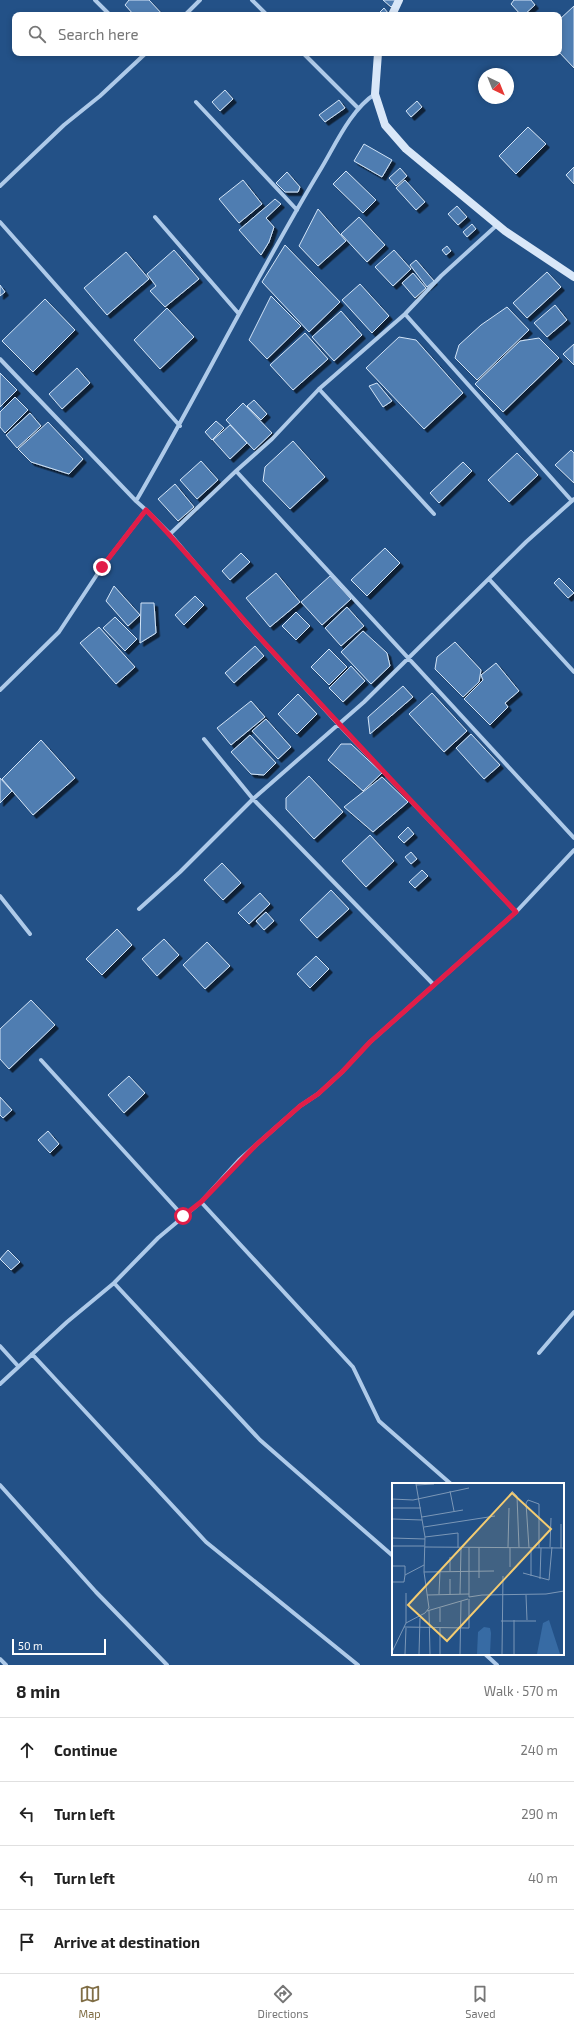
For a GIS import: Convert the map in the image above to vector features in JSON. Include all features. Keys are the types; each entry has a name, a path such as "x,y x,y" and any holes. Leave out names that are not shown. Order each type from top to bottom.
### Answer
{"main road":[{"path":"393,12 399,0"},
{"path":"378,56 375,94 385,125 406,149 497,225 574,277"}],"street":[{"path":"95,0 107,12"},
{"path":"187,12 200,0"},
{"path":"252,0 264,12"},
{"path":"0,186 64,125 100,96 143,56"},
{"path":"306,56 358,108"},
{"path":"136,501 180,426 296,210 358,108 375,94"},
{"path":"196,102 296,210"},
{"path":"155,217 239,314"},
{"path":"0,222 180,426"},
{"path":"170,534 272,439 319,389 405,314 441,276 497,225"},
{"path":"139,909 180,872 253,798 339,725 409,659 489,579 573,500 405,314"},
{"path":"0,359 136,501 170,534 246,623 339,725 516,912"},
{"path":"319,389 434,514"},
{"path":"236,471 574,838"},
{"path":"0,690 59,632 102,567 146,510"},
{"path":"489,579 574,672"},
{"path":"204,739 253,798 433,984"},
{"path":"0,1384 18,1366 114,1283 158,1238 201,1202 245,1155 330,1083 370,1042 433,984 516,912 574,850"},
{"path":"0,896 30,934"},
{"path":"41,1060 183,1216"},
{"path":"201,1202 353,1367 379,1421 450,1483"},
{"path":"114,1283 260,1440 392,1555"},
{"path":"539,1353 574,1312"},
{"path":"0,1346 18,1366"},
{"path":"32,1354 206,1542 358,1665"},
{"path":"0,1484 96,1592 167,1665"},
{"path":"486,1655 497,1665"},
{"path":"0,1659 6,1665"}],"building":[{"path":"129,0 149,0 160,12 131,12 125,5"},
{"path":"383,0 398,0 391,7"},
{"path":"514,0 531,0 535,5 527,12 518,12 511,4"},
{"path":"574,6 574,68 562,55 562,17"},
{"path":"384,8 387,12 380,12"},
{"path":"225,90 233,99 220,111 212,102"},
{"path":"339,100 345,108 325,122 319,115"},
{"path":"417,101 422,107 411,117 406,111"},
{"path":"528,127 546,144 516,174 499,156"},
{"path":"364,144 392,160 382,177 354,161"},
{"path":"574,167 574,184 566,175"},
{"path":"400,168 407,176 396,186 389,178"},
{"path":"346,171 376,200 363,213 333,184"},
{"path":"287,172 300,187 298,192 285,192 276,183"},
{"path":"243,180 262,204 239,223 219,199"},
{"path":"405,180 425,202 416,210 396,188"},
{"path":"275,199 281,204 266,218 274,227 269,242 261,255 239,230"},
{"path":"457,206 467,217 458,225 448,214"},
{"path":"318,209 346,241 318,266 299,246"},
{"path":"359,217 385,245 367,262 341,234"},
{"path":"472,224 476,229 467,237 463,232"},
{"path":"285,245 340,302 309,332 262,282"},
{"path":"447,246 451,251 446,255 442,250"},
{"path":"174,250 199,279 165,307 150,291 156,286 147,274"},
{"path":"394,250 411,269 393,286 375,267"},
{"path":"126,252 149,279 107,315 84,288"},
{"path":"416,260 434,281 427,287 410,265"},
{"path":"547,272 561,287 527,318 513,303"},
{"path":"413,273 426,288 415,298 402,283"},
{"path":"360,284 389,316 372,333 342,300"},
{"path":"0,285 5,292 0,296"},
{"path":"271,296 301,326 267,359 249,340"},
{"path":"45,299 75,330 33,372 2,341"},
{"path":"555,305 567,320 547,337 534,323"},
{"path":"507,307 529,330 477,380 455,358 459,345 481,325"},
{"path":"167,308 194,337 160,369 134,340"},
{"path":"341,311 362,335 334,361 312,337"},
{"path":"305,333 328,359 293,390 270,365"},
{"path":"399,337 416,340 463,393 424,429 366,368"},
{"path":"539,338 559,358 503,412 475,384 520,341"},
{"path":"574,344 574,365 563,354"},
{"path":"77,368 90,383 62,409 49,394"},
{"path":"0,373 17,390 0,407"},
{"path":"377,383 392,401 383,407 369,386"},
{"path":"15,397 28,410 5,433 0,427 0,412"},
{"path":"254,400 267,414 261,420 247,406"},
{"path":"243,403 272,433 254,450 226,420"},
{"path":"30,413 41,426 17,448 6,435"},
{"path":"216,421 224,428 212,440 205,432"},
{"path":"48,422 83,459 69,474 31,462 18,449"},
{"path":"230,425 247,443 230,459 213,440"},
{"path":"293,441 325,477 290,509 263,481 265,467"},
{"path":"571,450 574,453 574,483 555,465"},
{"path":"517,453 538,475 509,502 488,480"},
{"path":"201,461 218,480 197,499 180,480"},
{"path":"463,462 472,471 439,503 430,493"},
{"path":"175,484 194,507 178,521 158,499"},
{"path":"385,548 400,563 367,596 351,580"},
{"path":"241,553 250,562 230,580 222,571"},
{"path":"276,573 300,602 270,627 246,598"},
{"path":"330,576 351,599 322,625 301,602"},
{"path":"559,578 574,593 568,598 554,583"},
{"path":"114,586 140,615 128,626 106,601"},
{"path":"195,596 204,605 184,625 175,615"},
{"path":"141,603 154,603 156,633 140,643"},
{"path":"347,607 364,626 341,646 325,628"},
{"path":"296,612 310,626 296,640 282,626"},
{"path":"115,617 137,639 125,651 103,628"},
{"path":"99,627 135,667 116,684 80,643"},
{"path":"363,631 387,653 390,666 371,684 341,652"},
{"path":"455,642 481,670 479,682 463,697 435,669 437,657"},
{"path":"255,646 264,656 234,683 225,673"},
{"path":"329,649 347,667 329,685 311,667"},
{"path":"496,663 519,691 505,703 508,707 490,725 464,699 483,680 481,675"},
{"path":"351,666 365,681 343,702 329,688"},
{"path":"403,686 413,697 370,734 368,717"},
{"path":"432,693 467,731 444,752 409,714"},
{"path":"298,694 317,714 297,734 278,714"},
{"path":"251,701 265,717 231,745 217,728"},
{"path":"266,719 291,747 278,759 252,731"},
{"path":"471,734 500,765 484,779 456,748"},
{"path":"250,735 276,763 264,775 251,774 231,752"},
{"path":"41,740 75,778 33,815 2,779"},
{"path":"341,744 351,744 382,773 363,791 328,760"},
{"path":"309,776 343,812 314,839 286,809 286,798"},
{"path":"382,777 408,802 373,832 344,807"},
{"path":"0,778 12,791 0,803"},
{"path":"408,827 414,834 404,843 398,837"},
{"path":"370,835 394,861 366,887 342,861"},
{"path":"411,852 417,859 411,864 405,857"},
{"path":"222,863 241,883 223,900 204,880"},
{"path":"422,870 428,876 415,888 409,882"},
{"path":"331,890 349,909 317,938 300,920"},
{"path":"260,893 270,904 249,924 238,913"},
{"path":"266,912 274,921 264,930 256,921"},
{"path":"117,929 132,945 102,975 86,959"},
{"path":"164,939 179,955 157,976 142,959"},
{"path":"207,942 230,966 205,989 183,965"},
{"path":"316,956 329,969 310,988 297,974"},
{"path":"31,1000 55,1025 9,1069 0,1059 0,1029"},
{"path":"129,1076 145,1093 124,1113 108,1095"},
{"path":"0,1097 12,1110 3,1118 0,1115"},
{"path":"48,1131 59,1144 50,1153 38,1140"},
{"path":"8,1250 20,1262 11,1270 0,1259"}],"route":[{"path":"102,567 146,510 170,534 246,623 339,725 516,912 433,984 370,1042 342,1072 318,1094 300,1106 256,1145 223,1177 201,1202 183,1216"}]}
